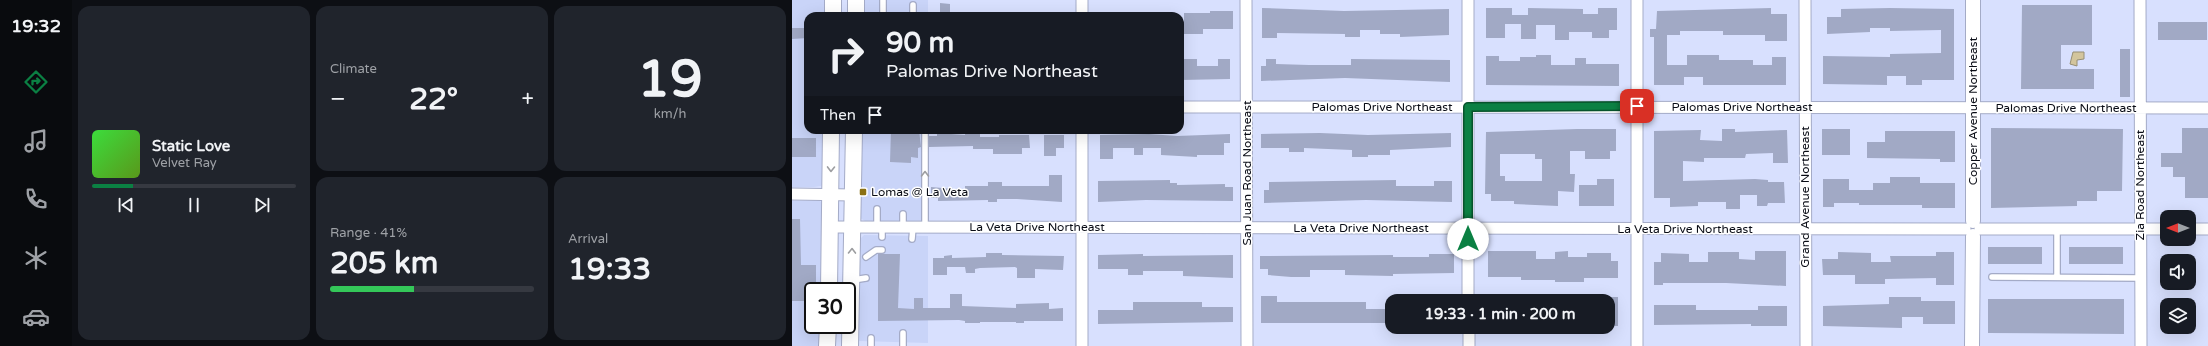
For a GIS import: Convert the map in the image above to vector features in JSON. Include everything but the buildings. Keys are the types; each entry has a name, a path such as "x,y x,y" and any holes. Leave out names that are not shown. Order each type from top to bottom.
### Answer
{"main road":[{"path":"833,0 833,12"},
{"path":"856,0 856,12"},
{"path":"829,282 831,134"},
{"path":"850,346 858,279 852,227 854,134"},
{"path":"827,346 828,334"}],"street":[{"path":"1082,0 1082,12"},
{"name":"San Juan Road Northeast","path":"1246,0 1248,228 1247,346"},
{"path":"1468,0 1468,294"},
{"path":"1637,0 1637,346"},
{"name":"Grand Avenue Northeast","path":"1805,0 1806,346"},
{"name":"Copper Avenue Northeast","path":"1972,0 1972,346"},
{"name":"Zia Road Northeast","path":"2140,0 2141,346"},
{"name":"Palomas Drive Northeast","path":"1184,107 1637,106 1805,108 2208,108"},
{"path":"1082,134 1082,346"},
{"path":"792,194 852,195"},
{"name":"La Veta Drive Northeast","path":"830,227 852,227 880,230 908,227 2160,229"},
{"path":"2196,229 2208,229"},
{"path":"1469,334 1469,346"}],"lane":[{"path":"883,0 883,12"},
{"path":"913,5 913,12"},
{"path":"925,134 925,227"},
{"path":"877,209 880,230"},
{"path":"903,214 912,239"},
{"path":"2057,229 2057,277"},
{"path":"866,257 876,250 882,250"},
{"path":"1992,277 2140,278"},
{"path":"903,333 903,346"},
{"path":"871,338 871,346"}],"shaded area":[{"path":"792,0 826,0 826,12 804,12 804,134 824,134 823,183 821,186 814,187 792,187"},
{"path":"864,0 928,0 928,12 864,12"},
{"path":"2073,52 2084,52 2084,59 2077,60 2077,66 2070,64"},
{"path":"862,134 928,134 928,221 865,221 860,218"},
{"path":"792,201 820,201 823,204 821,282 804,282 804,334 820,334 819,346 792,346"},
{"path":"864,235 928,236 928,343 859,341 860,239"}],"place":[{"name":"Lomas @ La Veta","path":"863,192"}],"route":[{"path":"1468,239 1468,107 1637,106"}]}
